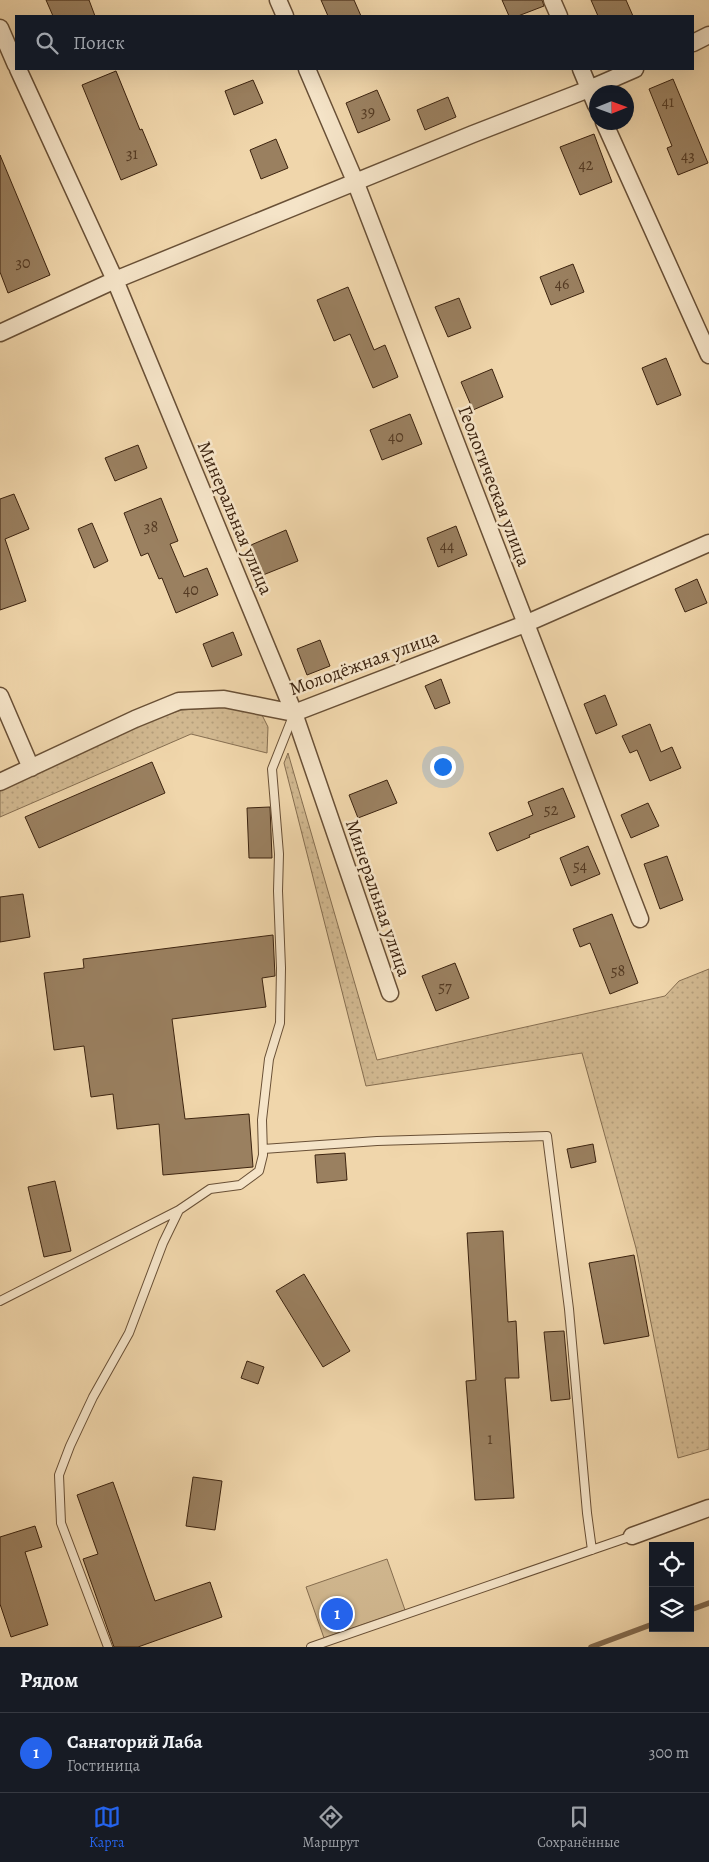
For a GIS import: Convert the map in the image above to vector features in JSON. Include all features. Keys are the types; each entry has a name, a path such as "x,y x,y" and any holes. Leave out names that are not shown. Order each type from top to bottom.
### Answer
{"street":[{"path":"278,0 285,15"},
{"path":"552,0 559,15"},
{"path":"0,28 15,63"},
{"path":"694,42 709,35"},
{"name":"Минеральная улица","path":"18,70 114,280 294,713 390,993"},
{"name":"Геологическая улица","path":"307,70 355,182 640,919"},
{"path":"0,333 114,280 482,130 589,89 581,70"},
{"path":"598,85 633,70"},
{"path":"608,130 709,354"},
{"name":"Молодёжная улица","path":"0,782 179,701 224,699 294,713 525,624 709,543"},
{"path":"0,696 31,768"},
{"path":"632,1536 709,1508"}],"lane":[{"path":"0,1301 179,1210 210,1189 240,1184 258,1171 263,1149 262,1120 269,1058 280,1023 279,854 272,769 294,713"},
{"path":"263,1149 377,1141 547,1136 569,1309 592,1550"},
{"path":"108,1647 61,1522 59,1475 70,1446 93,1397 129,1333 163,1243 179,1210"},
{"path":"310,1647 632,1536"}],"shaded area":[{"path":"221,707 260,711 268,727 267,753 191,734 0,817 0,790 144,722 182,710"},
{"path":"288,753 377,1060 665,996 679,981 709,969 709,1449 678,1458 636,1248 582,1053 366,1086 284,763"},
{"path":"387,1559 405,1610 324,1638 306,1587"}],"building":[{"path":"46,0 89,0 95,15 53,15"},
{"path":"321,0 354,0 361,15 328,15"},
{"path":"502,0 542,0 544,6 521,15 509,15"},
{"path":"591,0 626,0 633,15 598,15"},
{"path":"116,71 140,130 142,129 157,165 121,180 82,85"},
{"path":"673,79 708,163 678,175 667,148 672,146 649,89"},
{"path":"253,80 263,103 234,115 225,91"},
{"path":"377,90 390,120 358,133 346,103"},
{"path":"448,97 456,117 425,130 417,110"},
{"path":"594,134 612,182 580,195 560,147"},
{"path":"276,139 288,168 261,179 250,150"},
{"path":"0,155 50,275 8,293 0,272"},
{"path":"573,264 584,292 551,305 540,277"},
{"path":"348,287 374,350 385,345 398,377 373,388 350,334 334,341 317,300"},
{"path":"459,298 471,328 448,337 435,307"},
{"path":"666,358 681,395 657,405 642,368"},
{"path":"492,369 503,397 473,410 461,382"},
{"path":"410,414 422,444 382,460 370,430"},
{"path":"138,445 147,468 115,481 105,458"},
{"path":"14,494 29,529 5,539 26,601 0,610 0,499"},
{"path":"161,498 178,541 170,544 184,577 207,568 218,595 176,613 162,578 159,579 148,553 141,556 124,513"},
{"path":"92,523 108,561 94,568 78,529"},
{"path":"456,526 467,555 438,567 427,538"},
{"path":"286,530 298,561 263,575 251,545"},
{"path":"697,579 707,603 685,612 675,589"},
{"path":"233,632 242,655 212,667 203,644"},
{"path":"320,640 330,666 307,675 297,649"},
{"path":"441,679 450,703 435,709 425,686"},
{"path":"605,695 617,725 596,734 584,704"},
{"path":"650,724 661,752 672,747 681,768 650,781 637,750 630,753 622,736"},
{"path":"152,762 165,793 39,848 25,817"},
{"path":"387,780 397,803 358,818 349,795"},
{"path":"563,788 575,817 529,835 530,837 497,851 489,833 533,815 528,802"},
{"path":"648,803 659,826 631,838 621,815"},
{"path":"270,807 272,858 249,858 247,808"},
{"path":"588,846 600,874 571,886 560,858"},
{"path":"667,856 683,900 660,909 644,864"},
{"path":"23,894 30,937 0,942 0,897"},
{"path":"612,914 638,983 610,994 590,943 580,947 573,929"},
{"path":"273,935 275,976 262,978 266,1007 172,1019 185,1119 249,1114 253,1167 163,1175 159,1124 117,1129 113,1094 91,1097 84,1046 54,1050 44,973 84,968 83,959"},
{"path":"455,963 469,998 436,1011 422,976"},
{"path":"593,1144 596,1162 571,1168 567,1149"},
{"path":"345,1153 347,1180 317,1183 315,1155"},
{"path":"55,1181 71,1251 44,1257 28,1187"},
{"path":"503,1231 508,1322 516,1321 519,1378 505,1378 514,1498 475,1500 466,1381 476,1380 467,1233"},
{"path":"634,1255 649,1336 604,1344 589,1263"},
{"path":"304,1274 350,1351 323,1367 276,1291"},
{"path":"564,1331 570,1399 551,1401 544,1332"},
{"path":"247,1361 264,1367 258,1384 241,1378"},
{"path":"193,1477 222,1481 215,1530 186,1526"},
{"path":"113,1482 155,1601 210,1582 222,1617 138,1647 114,1647 83,1559 98,1554 77,1495"},
{"path":"35,1526 42,1547 25,1552 48,1625 11,1637 0,1604 0,1537"}],"waterway":[{"path":"694,1609 709,1603"},
{"path":"591,1647 649,1625"}],"place":[{"name":"Санаторий Лаба","path":"337,1614"}]}
